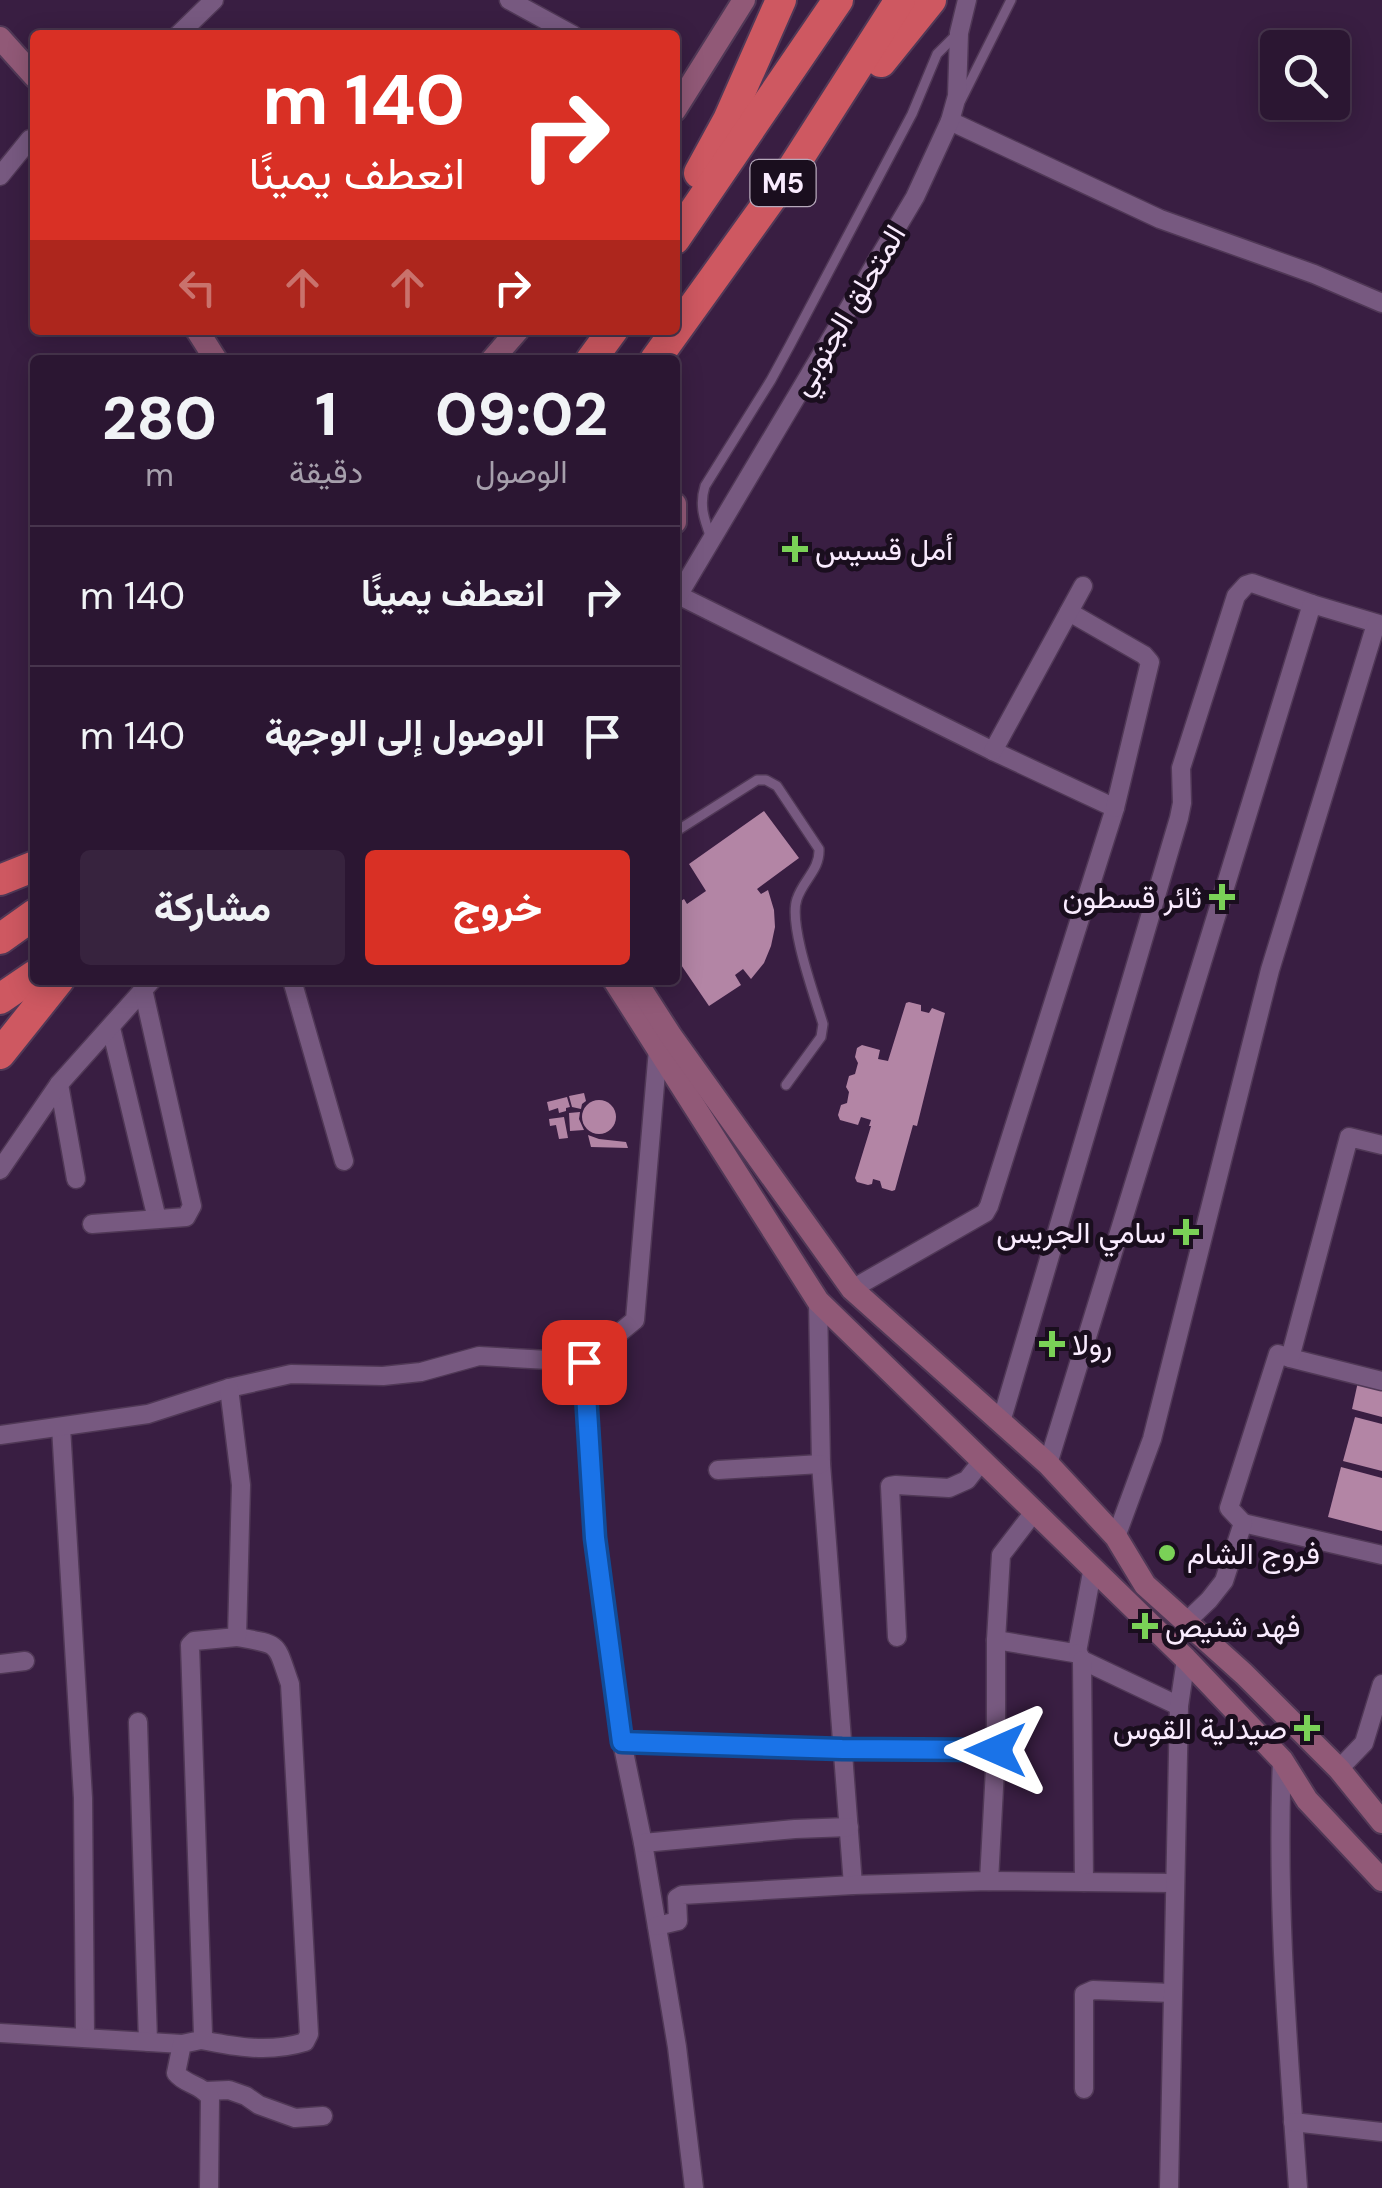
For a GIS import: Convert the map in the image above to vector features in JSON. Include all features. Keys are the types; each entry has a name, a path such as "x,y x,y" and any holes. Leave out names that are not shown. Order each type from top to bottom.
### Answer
{"highway":[{"path":"680,207 728,120 781,0"},
{"name":"M5","path":"680,232 838,0"},
{"path":"906,12 931,0"},
{"path":"906,12 940,0"},
{"name":"M5","path":"680,325 906,12"},
{"path":"0,880 30,868"},
{"path":"0,939 30,918"},
{"path":"0,999 30,979"},
{"path":"0,1054 54,985"}],"main road":[{"path":"680,98 744,0"},
{"path":"0,38 30,71"},
{"path":"680,334 683,321"},
{"path":"496,355 514,335"},
{"path":"617,985 818,1301 1186,1659 1282,1760 1307,1800 1382,1880"},
{"path":"639,985 671,1036 852,1289 1048,1464 1116,1538 1145,1585 1244,1674 1339,1770 1382,1822"},
{"path":"872,1352 899,1332"},
{"path":"1307,1800 1339,1770"}],"street":[{"path":"183,30 214,0"},
{"path":"508,0 563,30"},
{"name":"المتحلق الجنوبي","path":"680,593 915,197 950,121 958,82 959,33 967,0"},
{"path":"950,121 1160,219 1314,274 1382,303"},
{"path":"0,176 30,139"},
{"path":"1002,1422 1179,818 1180,768 1236,596 1252,582 1379,625 1270,970 1152,1439 1116,1538"},
{"path":"993,751 1083,586"},
{"path":"680,599 1115,808"},
{"path":"1048,1464 1312,604"},
{"path":"852,1289 985,1213 990,1206 1115,808 1150,662 1069,612"},
{"path":"0,1170 59,1084 147,985"},
{"path":"92,1224 186,1217 192,1206 148,985"},
{"path":"293,985 344,1161"},
{"path":"111,1028 158,1219"},
{"path":"0,1435 148,1414 229,1388 291,1374 383,1376 421,1372 479,1356 584,1362 634,1320 658,1049"},
{"path":"59,1084 76,1179"},
{"path":"1290,1358 1349,1137 1382,1145"},
{"path":"818,1301 821,1464 854,1885"},
{"path":"1382,1381 1278,1354 1229,1508 1243,1522 1382,1555"},
{"path":"584,1362 595,1538 622,1742 677,2046 694,2188"},
{"path":"229,1388 240,1485 237,1638"},
{"path":"61,1426 82,1798 85,2038"},
{"path":"898,1636 890,1486 950,1488 967,1480 982,1462"},
{"path":"718,1470 821,1464"},
{"path":"989,1880 1001,1555 1034,1512"},
{"path":"1186,1622 1224,1581 1243,1522"},
{"path":"1084,1882 1080,1656 1093,1567"},
{"path":"0,2033 191,2042 244,2049 305,2042 309,2034 290,1684 277,1647 271,1643 237,1638 194,1641 190,1646 204,2034 191,2042 176,2073 206,2090 229,2090 295,2118 322,2116"},
{"path":"996,1640 1080,1656 1179,1706"},
{"path":"1169,2188 1179,1706 1186,1659"},
{"path":"0,1664 24,1661"},
{"path":"1339,1770 1364,1743 1382,1684"},
{"path":"138,1722 148,2042"},
{"path":"622,1742 996,1750"},
{"path":"1282,1760 1279,1841 1298,2188"},
{"path":"643,1843 849,1827"},
{"path":"657,1926 678,1921 677,1898 682,1894 989,1880 1174,1883"},
{"path":"1084,2089 1084,1994 1092,1990 1172,1992"},
{"path":"206,2090 210,2098 208,2188"},
{"path":"1294,2122 1382,2132"}],"lane":[{"path":"950,121 1012,0"},
{"path":"712,540 701,504 705,486 790,346 912,114 936,54 959,33"},
{"path":"680,829 758,780 766,780 776,786 819,848 817,865 797,898 795,911 823,1024 820,1037 786,1085"}],"building":[{"path":"764,811 799,858 757,889 761,894 768,890 774,910 775,927 764,963 751,979 743,969 735,975 741,985 709,1006 680,963 680,902 684,899 687,904 706,891 689,864"},
{"path":"909,1002 921,1005 921,1011 929,1013 932,1008 945,1013 917,1126 913,1125 892,1191 882,1188 880,1181 873,1179 868,1185 855,1178 871,1120 861,1117 858,1125 840,1120 838,1115 841,1105 847,1103 846,1087 849,1076 855,1074 857,1048 862,1045 880,1050 878,1059 888,1061"},
{"path":"584,1093 586,1101 581,1109 572,1107 569,1096"},
{"path":"567,1097 570,1107 566,1111 549,1111 547,1102"},
{"path":"599,1100 611,1105 616,1117 611,1129 599,1134 587,1129 582,1117 587,1105"},
{"path":"580,1112 584,1130 570,1131 569,1113"},
{"path":"564,1117 568,1138 559,1139 556,1125 550,1126 549,1119"},
{"path":"588,1135 626,1142 628,1148 591,1147"},
{"path":"1359,1377 1382,1383 1382,1417 1352,1409"},
{"path":"1355,1417 1382,1424 1382,1471 1343,1461"},
{"path":"1341,1467 1382,1478 1382,1531 1328,1517"}],"place":[{"name":"أمل قسيس","path":"795,549"},
{"name":"ثائر قسطون","path":"1222,897"},
{"name":"سامي الجريس","path":"1186,1232"},
{"name":"رولا","path":"1052,1344"},
{"name":"فروج الشام","path":"1167,1553"},
{"name":"فهد شنيص","path":"1145,1626"},
{"name":"صيدلية القوس","path":"1307,1728"}],"route":[{"path":"584,1362 595,1538 622,1742 996,1750"}]}
